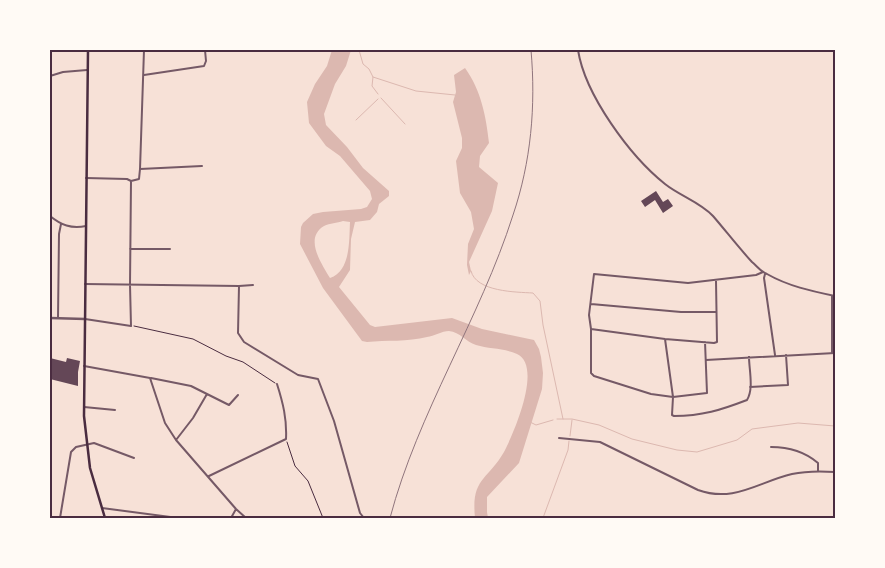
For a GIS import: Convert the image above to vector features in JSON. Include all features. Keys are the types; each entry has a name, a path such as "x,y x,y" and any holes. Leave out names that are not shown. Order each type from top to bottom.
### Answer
{"main road":[{"path":"88,50 84,406 86,444 92,474 105,518"}],"street":[{"path":"86,178 127,179 131,181 139,179 144,50"},
{"path":"144,74 204,66 206,61 205,50"},
{"path":"578,50 579,60 598,104 633,153 666,185 711,214 737,247 764,273 796,287 834,296 834,353 706,360"},
{"path":"50,76 63,72 87,70"},
{"path":"140,169 202,166"},
{"path":"50,318 84,319 131,326 131,181"},
{"path":"50,216 61,224 70,227 86,226"},
{"path":"58,318 59,234 61,224"},
{"path":"130,249 170,249"},
{"path":"706,342 707,393 673,397 651,394 594,376 591,373 591,329 589,315 594,274 688,283 764,273"},
{"path":"764,273 775,355"},
{"path":"591,329 665,339 717,342 716,280"},
{"path":"85,284 253,285"},
{"path":"239,286 238,333 244,342 298,375 318,379 334,421 360,513 364,518"},
{"path":"591,304 681,312 716,312"},
{"path":"665,339 673,397 672,414 688,416 719,411 747,400 750,387 749,357"},
{"path":"750,387 788,385 786,355"},
{"path":"84,366 191,386 229,405 238,395"},
{"path":"150,378 165,423 176,440 246,518"},
{"path":"208,476 286,438 287,421 277,384"},
{"path":"176,440 193,418 207,394"},
{"path":"84,406 115,410"},
{"path":"559,438 600,442 710,495 740,492 791,474 818,470 835,472"},
{"path":"60,518 70,452 76,447 94,443 134,458"},
{"path":"771,447 794,449 809,455 818,463 818,470"},
{"path":"102,508 177,518"},
{"path":"231,518 236,509"}],"path":[{"path":"131,326 193,339 226,356 243,362 277,384"},
{"path":"286,438 295,466 308,481 323,518"}],"shaded area":[{"path":"332,50 351,50 346,66 335,84 324,114 326,125 347,147 363,168 389,191 389,196 379,204 377,212 370,220 355,222 351,239 350,270 339,287 370,325 375,327 452,318 482,329 534,340 539,349 543,373 542,389 519,463 487,497 488,518 475,518 475,495 482,481 504,452 514,430 527,385 527,372 524,361 517,354 476,345 449,331 412,340 362,341 323,288 300,244 303,223 313,214 367,207 372,199 370,191 340,156 326,146 309,123 307,102 315,84 327,66","holes":["343,221 350,222 348,254 342,269 330,278 316,251 315,237 324,226"]},
{"path":"465,68 479,94 488,133 489,143 480,156 479,167 498,183 492,211 469,262 471,271 469,275 467,265 468,244 474,229 471,212 460,193 456,161 462,148 462,138 453,102 456,92 454,75"}],"building":[{"path":"656,191 663,202 668,199 673,206 663,213 655,200 645,207 641,201"},
{"path":"50,358 66,362 67,358 80,361 78,386 50,379"}],"waterway":[{"path":"359,50 363,64 369,69 373,77 372,86 378,94"},
{"path":"373,77 416,91 455,95"},
{"path":"381,98 405,124"},
{"path":"356,120 378,99"},
{"path":"471,271 474,278 488,287 498,290 533,293 540,301 543,325 563,419"},
{"path":"557,419 572,419 599,425 632,439 677,450 697,452 737,440 752,429 798,423 835,426"},
{"path":"530,422 536,425 553,420"},
{"path":"570,436 572,420"},
{"path":"543,518 568,450 569,441"}],"railway":[{"path":"390,518 416,441 484,291 513,215 524,175 531,134 533,92 531,50"}]}
